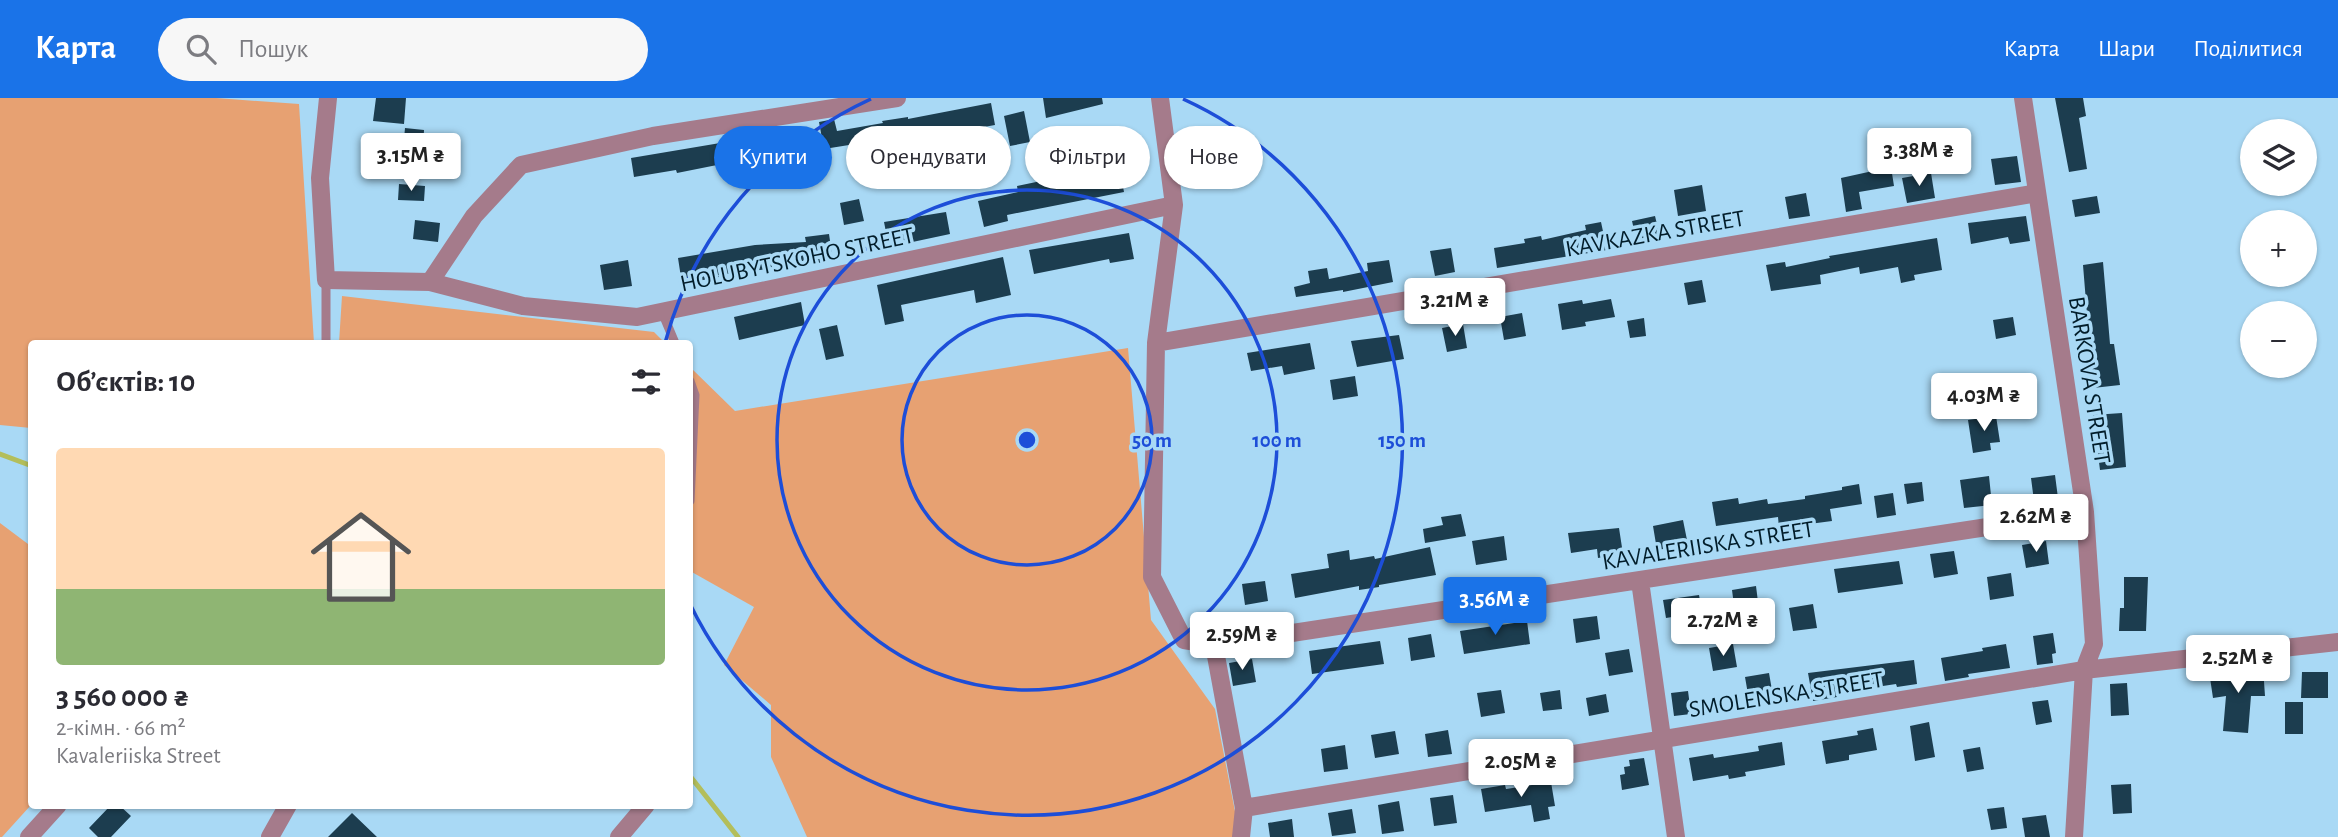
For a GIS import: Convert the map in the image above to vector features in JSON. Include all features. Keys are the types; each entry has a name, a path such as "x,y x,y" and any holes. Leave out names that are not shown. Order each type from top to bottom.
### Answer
{"street":[{"path":"326,280 320,178 328,98"},
{"path":"430,282 474,216 521,165 653,136 897,98"},
{"path":"1160,98 1174,205 1156,342 1152,577 1184,640 1214,645 1244,808 1241,837"},
{"name":"BARKOVA STREET","path":"2023,98 2085,512 2094,644 2084,670 2074,837"},
{"name":"KAVKAZKA STREET","path":"1156,342 2037,193"},
{"name":"HOLUBYTSKOHO STREET","path":"326,280 430,282 523,306 637,317 1174,205"},
{"name":"KAVALERIISKA STREET","path":"1214,645 2085,512"},
{"path":"1640,581 1676,837"},
{"name":"SMOLENSKA STREET","path":"1244,808 2084,670 2338,642"},
{"path":"29,837 54,809"},
{"path":"270,837 286,809"},
{"path":"619,837 643,809"}],"lane":[{"path":"326,280 326,340"},
{"path":"662,312 674,340"},
{"path":"693,389 693,437"}],"shaded area":[{"path":"0,98 216,98 299,104 314,340 28,340 28,428 0,425"},
{"path":"342,296 654,332 662,340 339,340"},
{"path":"1128,348 1151,620 1215,709 1240,837 807,837 771,757 771,705 724,665 754,607 693,573 693,370 735,411"},
{"path":"0,523 28,544 28,808 0,837"}],"building":[{"path":"376,98 406,98 404,124 373,121"},
{"path":"1043,98 1102,98 1103,104 1046,118"},
{"path":"2055,98 2083,98 2086,116 2079,118 2087,169 2069,172"},
{"path":"991,103 995,125 866,126 883,123 882,121 908,119"},
{"path":"1024,111 1027,126 1025,143 1011,146 1011,126 1006,126 1004,116"},
{"path":"834,119 837,131 846,129 846,145 832,148 832,126 820,126 819,122"},
{"path":"405,128 424,130 423,151 403,150"},
{"path":"714,144 714,166 677,173 676,170 634,177 631,158"},
{"path":"375,155 398,156 397,179 374,178"},
{"path":"2017,156 2021,182 1995,185 1991,159"},
{"path":"1891,167 1894,186 1859,192 1862,209 1846,212 1841,178"},
{"path":"1931,173 1935,198 1907,203 1902,178"},
{"path":"399,184 425,186 424,201 398,200"},
{"path":"1025,184 1025,189 1123,189 1124,192 1007,215 1008,221 984,227 978,201 1018,192 1017,186"},
{"path":"1702,185 1706,211 1678,216 1674,190"},
{"path":"1806,193 1810,216 1789,219 1785,197"},
{"path":"2097,196 2100,213 2075,217 2072,200"},
{"path":"859,199 864,221 844,225 840,203"},
{"path":"946,212 950,234 889,247 884,222"},
{"path":"1655,216 1660,237 1637,243 1632,221"},
{"path":"2026,216 2030,241 2010,244 2008,237 1971,244 1968,223"},
{"path":"415,220 440,223 438,242 413,239"},
{"path":"1601,222 1607,250 1497,268 1494,248 1525,243 1524,239 1541,236 1542,240 1586,230 1585,225"},
{"path":"1129,233 1134,259 1110,263 1109,259 1034,274 1029,250"},
{"path":"829,234 833,261 718,275 719,277 682,284 678,258 755,245 806,242 805,237"},
{"path":"1937,238 1942,270 1914,275 1915,280 1901,283 1898,267 1860,274 1859,267 1820,275 1821,284 1771,291 1766,265 1785,262 1786,267 1830,258 1829,256"},
{"path":"1451,248 1455,272 1435,276 1430,251"},
{"path":"1003,257 1011,295 976,303 974,290 901,305 904,321 885,325 877,285"},
{"path":"628,260 632,286 604,290 600,265"},
{"path":"1389,260 1393,282 1343,292 1296,297 1294,287 1310,283 1308,271 1327,268 1329,279 1368,271 1367,263"},
{"path":"2103,262 2110,344 2114,344 2120,385 2093,388 2083,265"},
{"path":"1702,280 1706,302 1688,305 1684,283"},
{"path":"1611,299 1615,317 1585,322 1586,326 1562,330 1558,304 1582,300 1583,304"},
{"path":"801,302 805,325 739,340 734,317"},
{"path":"1522,313 1526,336 1504,340 1500,317"},
{"path":"2013,317 2016,335 1996,339 1993,320"},
{"path":"1644,318 1646,336 1630,338 1627,321"},
{"path":"1463,324 1467,348 1447,352 1442,328"},
{"path":"837,325 844,356 826,360 819,329"},
{"path":"1399,335 1404,359 1357,367 1351,341"},
{"path":"1310,343 1315,369 1284,375 1282,366 1251,371 1247,353"},
{"path":"1355,376 1358,396 1333,400 1330,380"},
{"path":"2122,413 2126,467 2100,470 2093,415"},
{"path":"1996,416 2000,442 1990,443 1991,450 1973,453 1968,420"},
{"path":"2055,475 2058,498 2034,501 2031,478"},
{"path":"1989,476 1992,505 1964,508 1960,480"},
{"path":"1922,482 1924,501 1907,504 1904,484"},
{"path":"1859,484 1862,504 1830,509 1832,521 1779,528 1778,517 1716,526 1712,502 1738,498 1739,504 1767,499 1768,504 1805,499 1805,496 1842,490 1842,487"},
{"path":"1893,493 1896,515 1877,518 1874,496"},
{"path":"1461,514 1466,536 1425,543 1423,529 1443,525 1441,517"},
{"path":"1683,520 1688,545 1657,550 1653,526"},
{"path":"1619,528 1623,554 1598,558 1597,549 1571,553 1568,533"},
{"path":"1504,536 1507,560 1476,565 1472,541"},
{"path":"2046,541 2049,564 2026,568 2022,545"},
{"path":"1430,547 1436,575 1379,587 1359,590 1359,586 1295,598 1291,574 1329,568 1327,554 1349,550 1350,560 1374,556 1375,559"},
{"path":"1954,551 1958,574 1934,578 1930,554"},
{"path":"1899,561 1903,584 1838,593 1834,569"},
{"path":"2011,573 2014,596 1990,600 1987,577"},
{"path":"2124,577 2148,577 2146,631 2119,631 2120,608 2124,608"},
{"path":"1265,581 1268,601 1245,605 1242,584"},
{"path":"1756,586 1759,610 1735,613 1732,590"},
{"path":"1699,595 1702,612 1666,618 1663,600"},
{"path":"1813,604 1817,628 1793,631 1789,608"},
{"path":"1597,616 1600,639 1576,643 1573,619"},
{"path":"1527,621 1530,644 1464,654 1460,631"},
{"path":"2053,633 2056,653 2052,654 2053,663 2037,665 2033,636"},
{"path":"1431,634 1435,657 1411,661 1408,638"},
{"path":"1380,641 1384,664 1312,674 1309,651"},
{"path":"1733,644 1737,667 1713,671 1709,648"},
{"path":"2006,644 2010,668 1968,674 1969,677 1945,681 1941,658"},
{"path":"1629,649 1633,672 1609,676 1605,653"},
{"path":"1252,659 1256,682 1233,686 1229,663"},
{"path":"1914,660 1917,684 1897,687 1896,684 1837,693 1837,697 1813,701 1808,673"},
{"path":"2263,667 2265,696 2251,696 2248,733 2223,731 2226,696 2213,698 2209,671"},
{"path":"2302,672 2328,672 2328,698 2301,698"},
{"path":"1769,673 1773,696 1749,700 1745,677"},
{"path":"2127,683 2129,715 2111,716 2110,684"},
{"path":"1501,690 1505,713 1481,717 1477,693"},
{"path":"1560,690 1562,709 1543,711 1540,693"},
{"path":"1688,691 1691,714 1674,716 1671,693"},
{"path":"1606,694 1609,712 1589,716 1586,698"},
{"path":"2048,700 2052,722 2036,725 2032,702"},
{"path":"2285,702 2303,702 2303,734 2285,734"},
{"path":"1929,722 1935,757 1915,761 1910,726"},
{"path":"1873,728 1877,750 1849,755 1849,760 1826,764 1822,741 1858,735 1857,731"},
{"path":"1448,730 1452,754 1428,757 1425,734"},
{"path":"1395,731 1399,754 1375,758 1371,735"},
{"path":"1782,742 1785,765 1745,772 1746,776 1729,779 1728,775 1693,781 1689,758 1713,754 1714,758 1759,751 1758,746"},
{"path":"1345,745 1348,769 1324,772 1321,749"},
{"path":"1980,747 1984,769 1967,772 1963,750"},
{"path":"1644,758 1649,785 1622,790 1620,775 1625,774 1624,767 1630,766 1629,760"},
{"path":"1551,782 1555,806 1548,807 1550,819 1534,822 1531,805 1485,812 1481,789 1505,785 1506,789"},
{"path":"2131,784 2132,813 2113,814 2111,785"},
{"path":"1453,795 1457,823 1434,826 1430,798"},
{"path":"1399,801 1404,831 1382,834 1378,805"},
{"path":"2004,807 2007,828 1991,830 1987,809"},
{"path":"107,809 123,809 131,816 111,837 98,837 89,828"},
{"path":"1352,809 1356,833 1332,836 1328,813"},
{"path":"352,813 377,837 328,837"},
{"path":"2046,815 2050,837 2025,837 2022,818"},
{"path":"1292,819 1294,837 1270,837 1268,823"}],"waterway":[{"path":"0,454 28,464"},
{"path":"693,780 738,837"}]}
